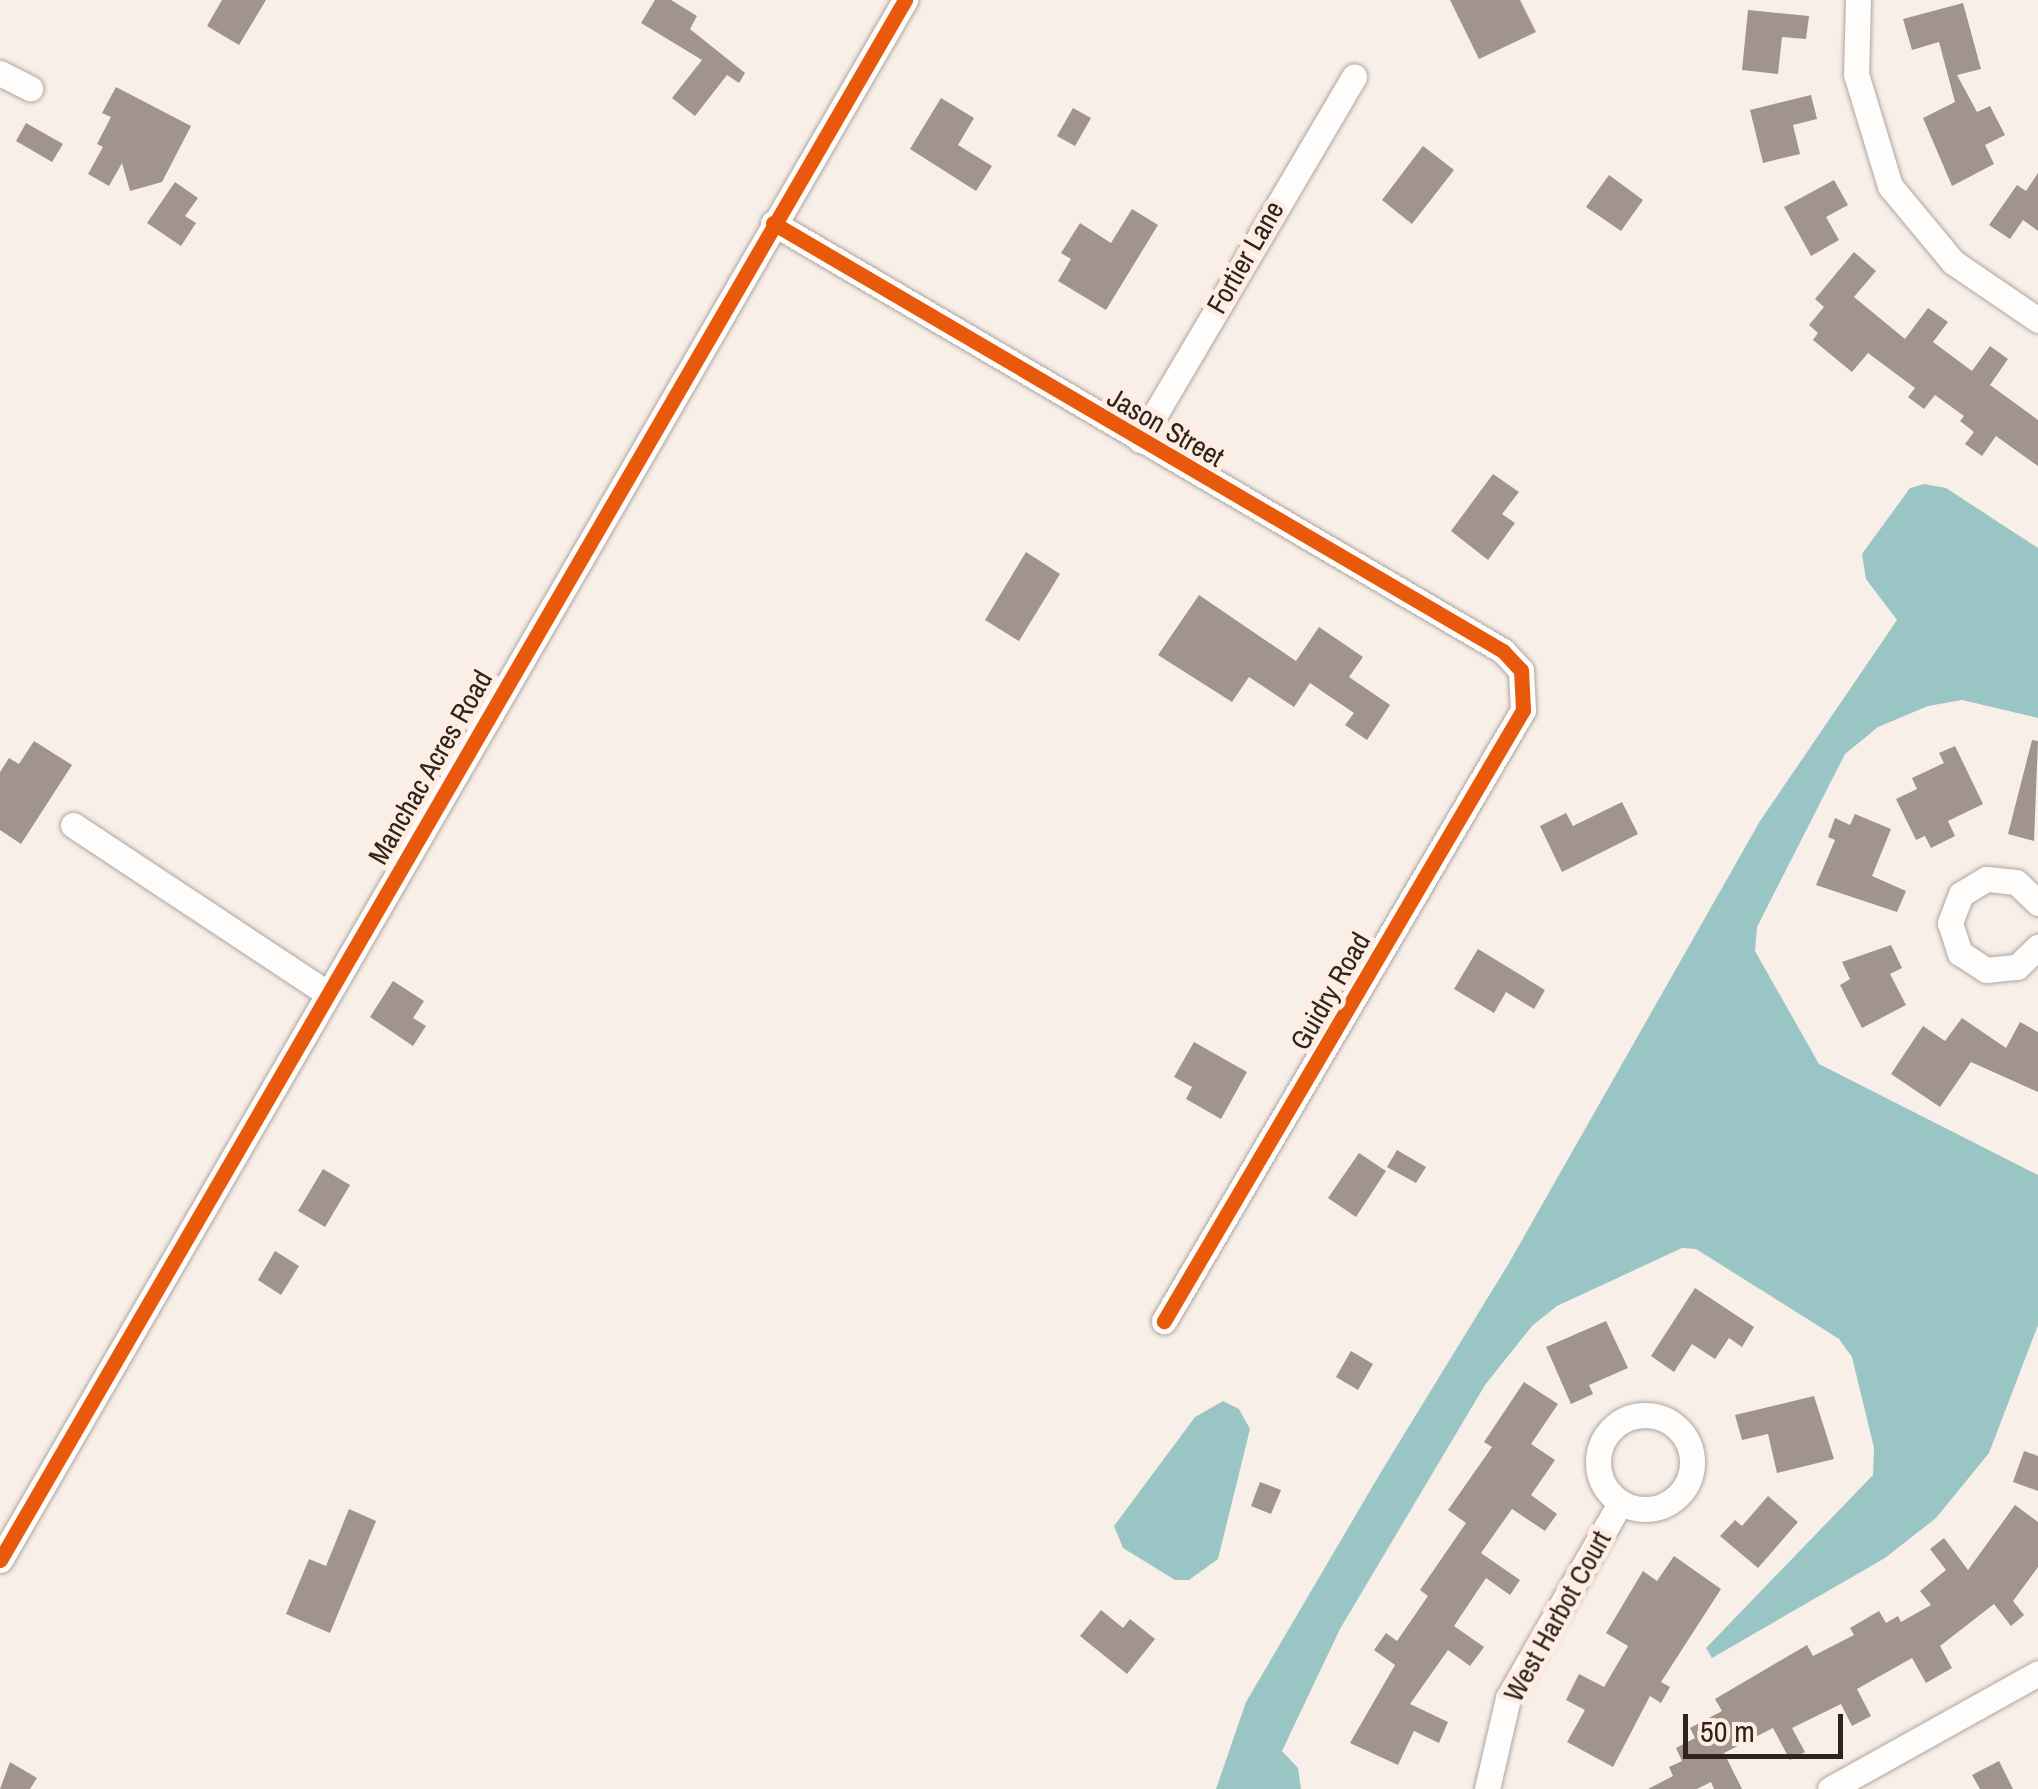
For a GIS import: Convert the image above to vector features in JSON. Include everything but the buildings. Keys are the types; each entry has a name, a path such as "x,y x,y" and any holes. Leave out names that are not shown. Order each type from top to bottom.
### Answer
{"street":[{"name":"Manchac Acres Road","path":"0,1560 905,0"},
{"path":"1858,0 1856,74 1890,186 1952,262 2038,320"},
{"path":"0,72 30,88"},
{"name":"Fortier Lane","path":"1140,440 1354,76"},
{"name":"Jason Street","path":"774,223 1503,652 1524,682"},
{"name":"Guidry Road","path":"1164,1321 1523,710 1524,682"},
{"path":"73,824 328,994"},
{"path":"2038,903 2016,882 1986,879 1961,894 1950,923 1960,953 1986,970 2017,967 2038,947"},
{"name":"West Harbot Court","path":"1488,1789 1508,1698 1620,1503"},
{"path":"1830,1789 2038,1673"}],"water":[{"path":"1924,484 1946,488 2038,548 2038,718 1962,700 1928,706 1878,727 1845,754 1757,927 1755,951 1819,1064 2038,1175 2038,1325 1989,1453 1936,1518 1885,1558 1712,1658 1706,1648 1873,1475 1874,1448 1852,1357 1839,1339 1696,1249 1682,1248 1557,1306 1532,1326 1485,1385 1340,1629 1282,1751 1298,1768 1301,1789 1216,1789 1246,1702 1509,1263 1760,821 1897,620 1866,579 1862,554 1910,488"},
{"path":"1223,1401 1239,1409 1250,1429 1218,1559 1189,1580 1175,1580 1123,1548 1114,1526 1195,1417"}],"cycle path":[{"path":"0,1560 905,0"},
{"path":"773,223 1503,651 1521,670 1523,710 1164,1321"}]}
